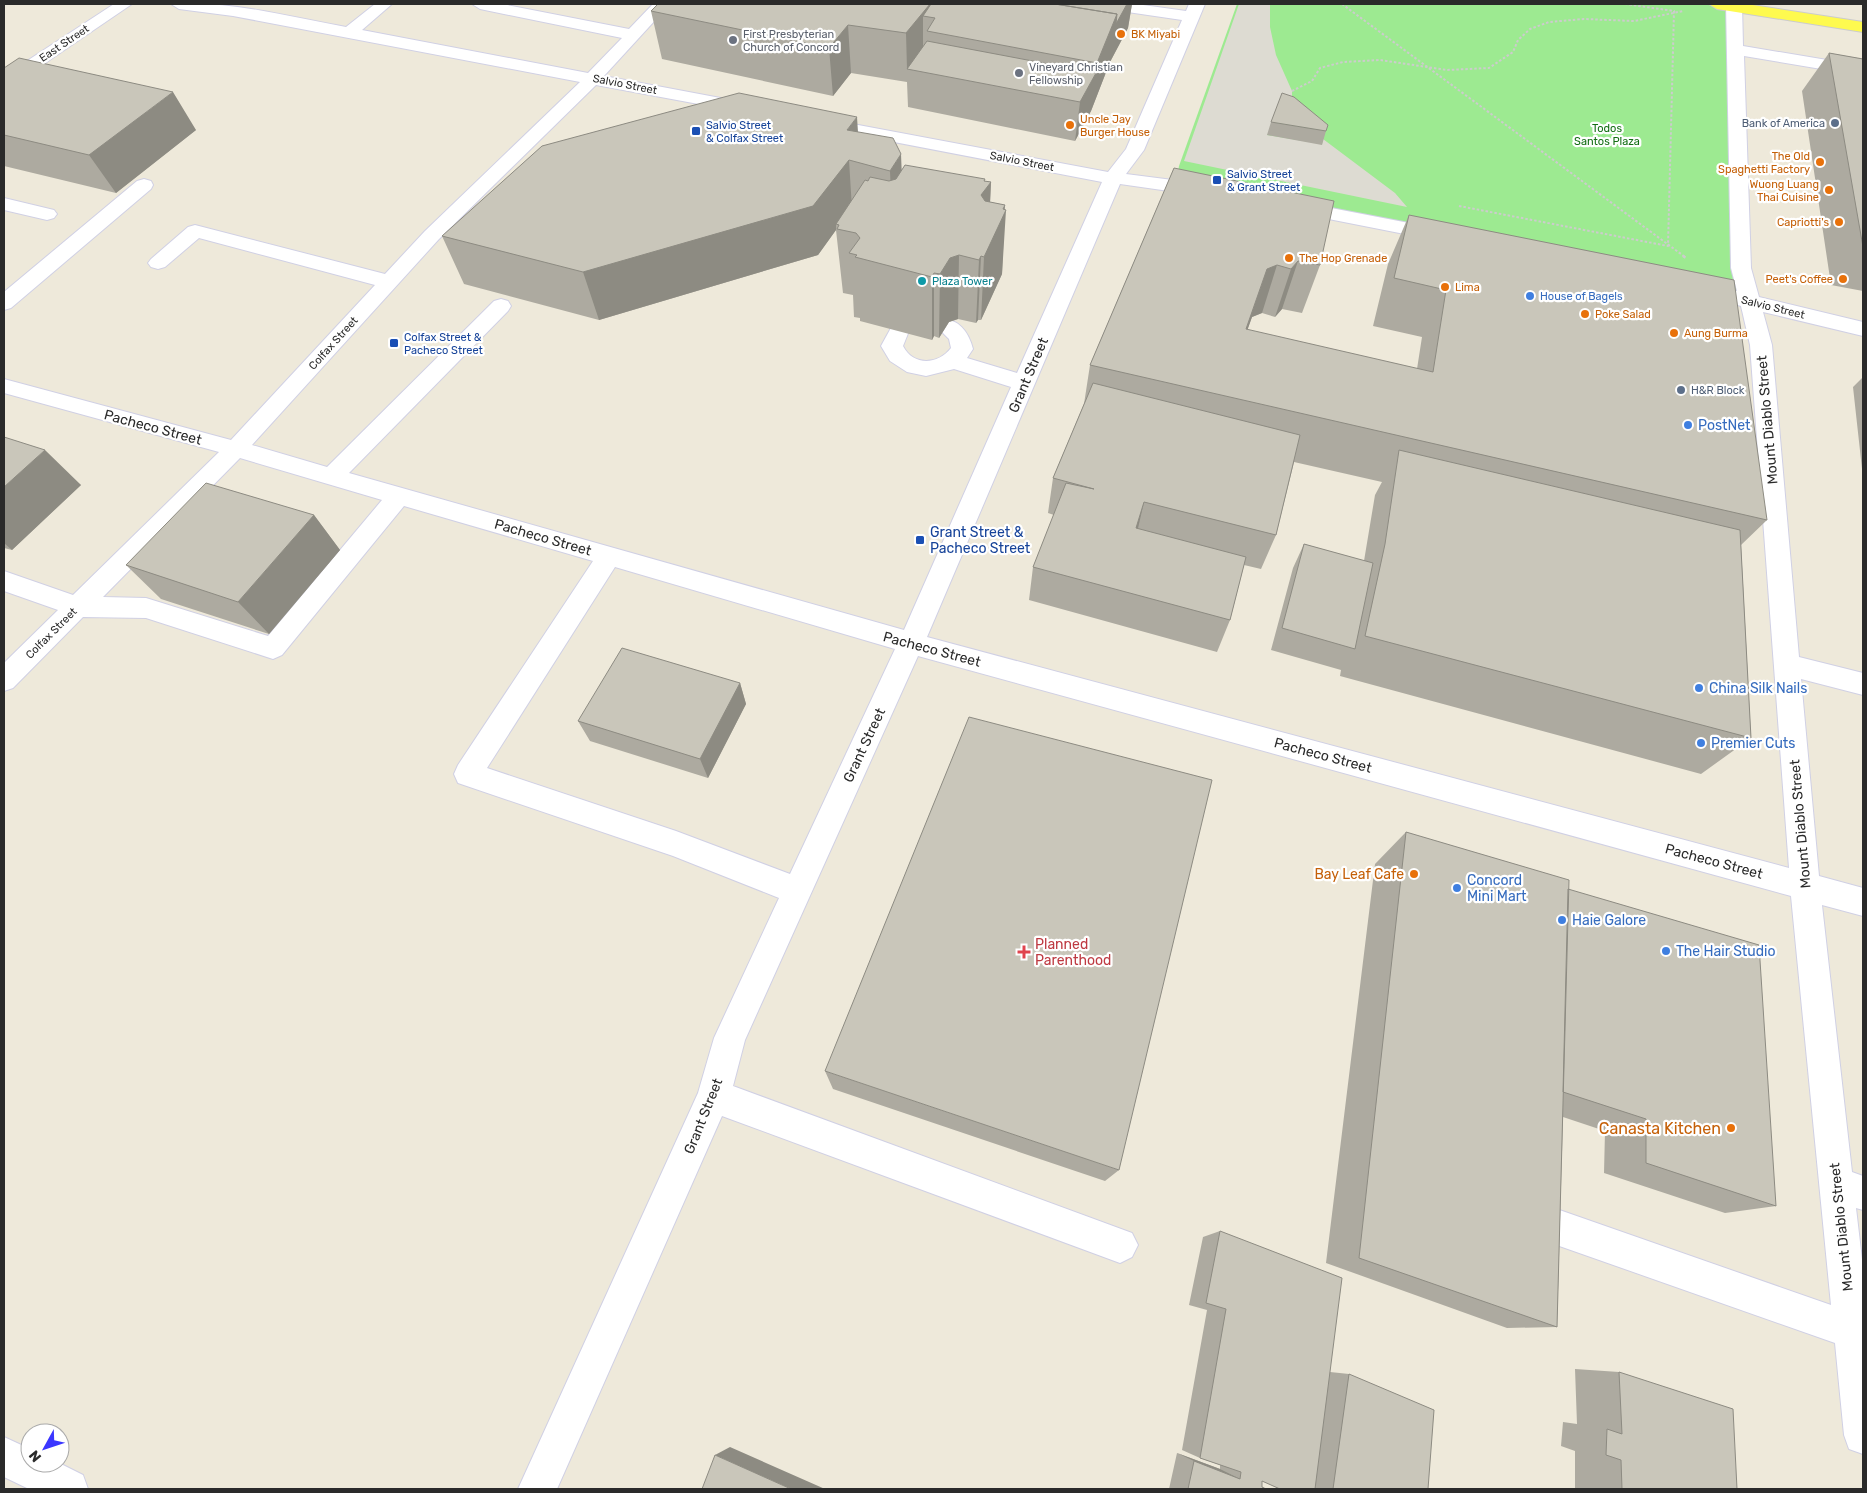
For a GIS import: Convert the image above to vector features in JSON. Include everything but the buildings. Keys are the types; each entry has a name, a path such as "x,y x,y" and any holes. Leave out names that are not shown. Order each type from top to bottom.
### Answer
{"main road":[{"path":"1717,4 1734,5 1863,26"}],"street":[{"name":"East Street","path":"4,83 124,4"},
{"name":"Salvio Street","path":"179,4 349,33 765,112"},
{"path":"349,33 384,4"},
{"path":"480,4 633,35"},
{"name":"Colfax Street","path":"4,680 236,449 388,282 439,242 662,4"},
{"path":"1108,4 1194,10"},
{"name":"Mount Diablo Street","path":"1734,5 1742,268 1761,345 1805,885 1850,1189 1852,1331 1863,1435"},
{"name":"Grant Street","path":"537,1489 714,1096 730,1038 911,643 1113,178 1134,150 1194,10"},
{"path":"1735,50 1863,71"},
{"name":"Salvio Street","path":"813,127 843,136 1113,178 1176,184 1222,193"},
{"path":"4,303 144,185"},
{"path":"4,204 47,214"},
{"path":"1278,204 1460,239"},
{"path":"158,263 195,231 388,282"},
{"path":"439,242 462,236"},
{"name":"Salvio Street","path":"1685,282 1750,302 1863,329"},
{"path":"331,477 501,306"},
{"path":"899,331 892,346 900,360 909,365 933,368 953,361 962,349 962,342 954,330 946,326"},
{"path":"953,361 1024,382"},
{"name":"Pacheco Street","path":"4,386 236,449 911,643 1863,902"},
{"path":"4,581 77,607 146,608 273,648 399,496"},
{"path":"609,556 468,774 676,844 797,891"},
{"path":"1786,664 1863,684"},
{"path":"714,1096 1120,1245"},
{"path":"1548,1224 1852,1331"},
{"path":"4,1456 69,1489"}],"path":[{"path":"1342,4 1692,262"},
{"path":"1625,4 1674,12"},
{"path":"1292,91 1312,81 1320,68 1343,62 1380,60 1448,70 1489,68 1513,52 1518,40 1530,29 1549,22 1584,19 1634,21 1674,12 1734,5"},
{"path":"1668,246 1674,12"},
{"path":"1453,204 1668,246"}],"green space":[{"name":"Todos Santos Plaza","path":"1237,4 1717,4 1734,6 1750,302 1176,184 1179,166"}],"shaded area":[{"path":"1239,4 1270,4 1270,27 1276,55 1292,91 1292,98 1267,135 1322,144 1323,139 1395,193 1407,207 1184,161"}],"place":[{"name":"BK Miyabi","path":"1121,34"},
{"name":"First Presbyterian Church of Concord","path":"733,40"},
{"name":"Vineyard Christian Fellowship","path":"1019,73"},
{"name":"Bank of America","path":"1835,123"},
{"name":"Uncle Jay Burger House","path":"1070,125"},
{"name":"Salvio Street & Colfax Street","path":"696,131"},
{"name":"The Old Spaghetti Factory","path":"1820,162"},
{"name":"Salvio Street & Grant Street","path":"1217,180"},
{"name":"Wuong Luang Thai Cuisine","path":"1829,190"},
{"name":"Capriotti's","path":"1839,222"},
{"name":"The Hop Grenade","path":"1289,258"},
{"name":"Peet's Coffee","path":"1843,279"},
{"name":"Plaza Tower","path":"922,281"},
{"name":"Lima","path":"1445,287"},
{"name":"House of Bagels","path":"1530,296"},
{"name":"Poke Salad","path":"1585,314"},
{"name":"Aung Burma","path":"1674,333"},
{"name":"Colfax Street & Pacheco Street","path":"394,343"},
{"name":"H&R Block","path":"1681,390"},
{"name":"PostNet","path":"1688,425"},
{"name":"Grant Street & Pacheco Street","path":"920,540"},
{"name":"China Silk Nails","path":"1699,688"},
{"name":"Premier Cuts","path":"1701,743"},
{"name":"Bay Leaf Cafe","path":"1414,874"},
{"name":"Concord Mini Mart","path":"1457,888"},
{"name":"Haie Galore","path":"1562,920"},
{"name":"The Hair Studio","path":"1666,951"},
{"name":"Planned Parenthood","path":"1024,952"},
{"name":"Canasta Kitchen","path":"1731,1128"}]}
